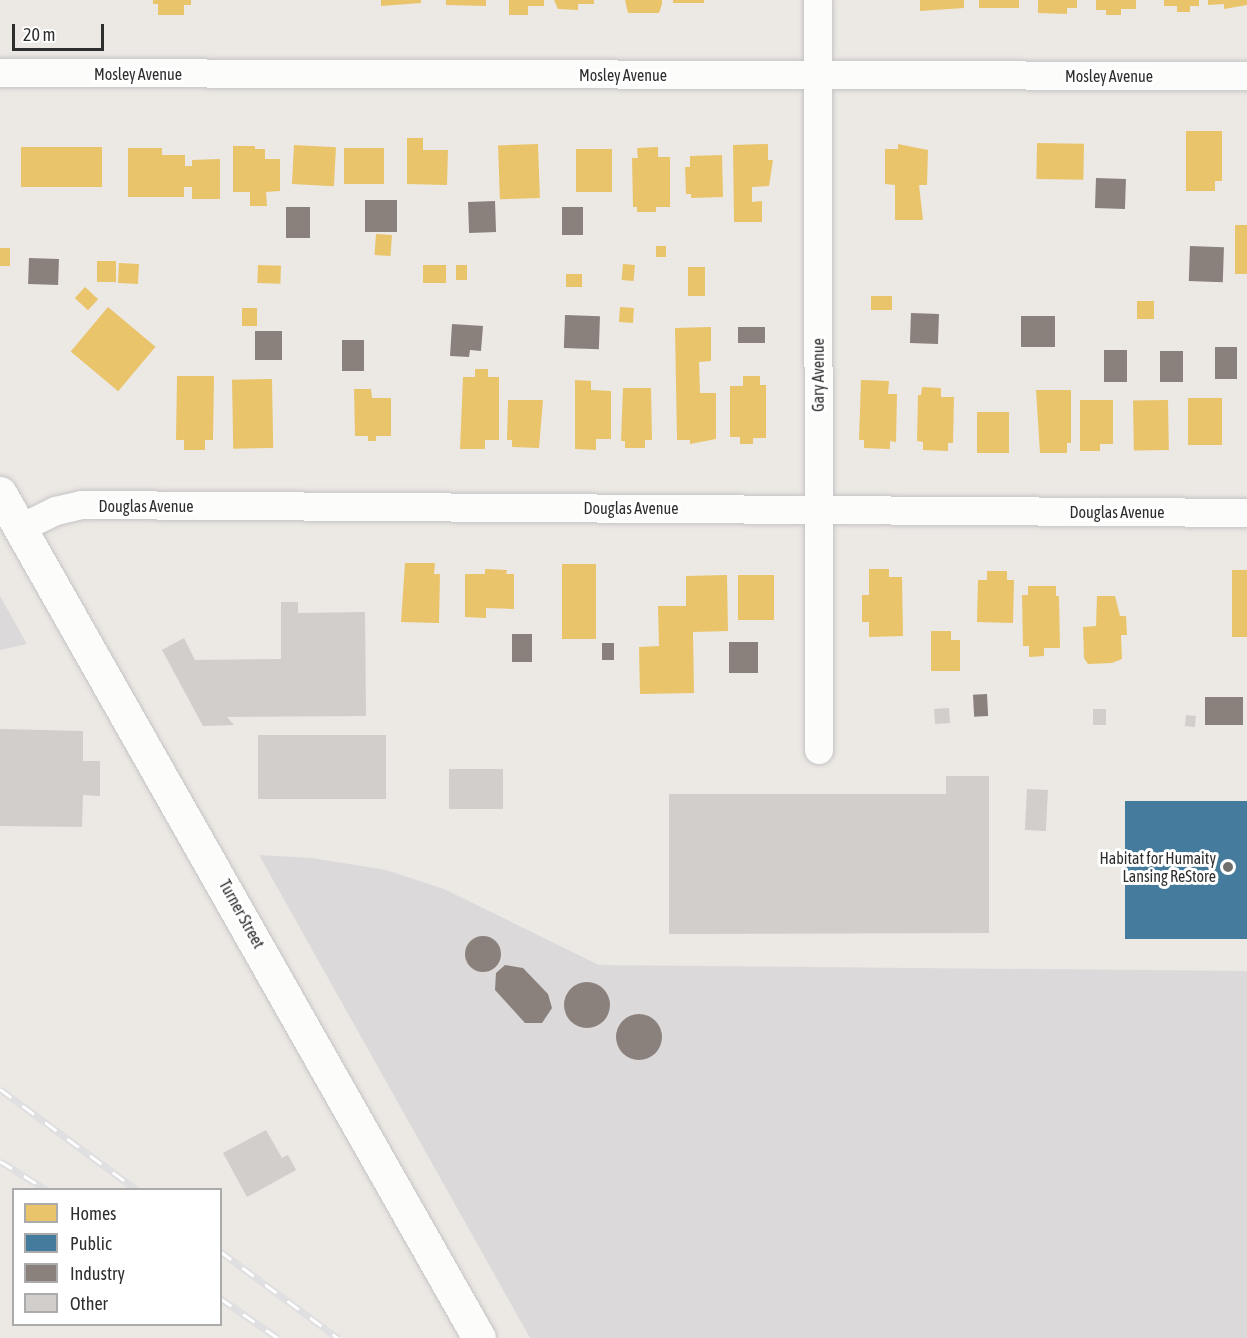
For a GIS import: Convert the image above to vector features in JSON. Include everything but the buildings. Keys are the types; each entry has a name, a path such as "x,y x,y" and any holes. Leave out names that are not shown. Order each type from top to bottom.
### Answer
{"street":[{"name":"Gary Avenue","path":"818,0 819,750"},
{"name":"Mosley Avenue","path":"0,73 1247,76"},
{"name":"Turner Street","path":"0,493 479,1338"},
{"name":"Douglas Avenue","path":"21,528 56,511 82,505 1247,513"}],"shaded area":[{"path":"0,596 27,644 0,650"},
{"path":"259,855 312,858 386,870 444,889 599,965 1247,971 1247,1338 530,1338"}],"railway":[{"path":"0,1089 134,1188"},
{"path":"0,1161 44,1188"},
{"path":"222,1252 338,1338"},
{"path":"222,1299 278,1338"}],"place":[{"name":"Habitat for Humaity Lansing ReStore","path":"1228,867"}]}
